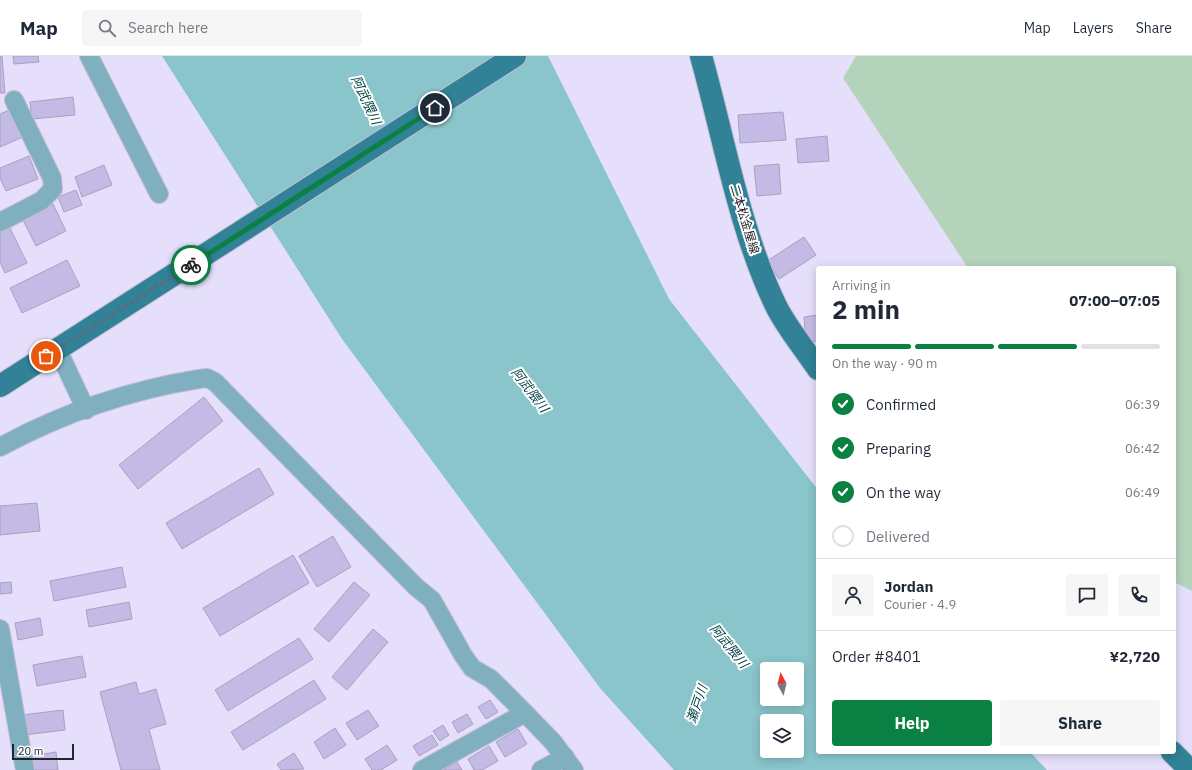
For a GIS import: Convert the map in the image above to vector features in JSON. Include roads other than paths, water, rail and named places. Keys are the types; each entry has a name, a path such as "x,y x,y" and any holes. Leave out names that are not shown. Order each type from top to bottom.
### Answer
{"main road":[{"path":"0,386 57,348 194,263 516,56"},
{"name":"二本松金屋線","path":"701,56 736,192 756,256 777,306 816,366"},
{"path":"1174,754 1190,770"}],"street":[{"path":"90,56 158,194"},
{"path":"0,222 40,201 53,189 52,178 14,100"},
{"path":"57,348 86,410"},
{"path":"0,448 21,436 128,394 199,379 207,378 215,382 416,587 432,600 472,668 491,679 553,742 569,764 541,770"},
{"path":"0,629 25,770"},
{"path":"422,770 525,713"}],"water":[{"path":"162,56 548,56 669,299 816,487 816,754 1032,754 1047,770 674,770 600,688 342,339"}],"water label":[{"name":"阿武隈川","path":"366,100"},
{"name":"阿武隈川","path":"530,390"},
{"name":"阿武隈川","path":"729,646"},
{"name":"瀬戸川","path":"697,704"}]}
